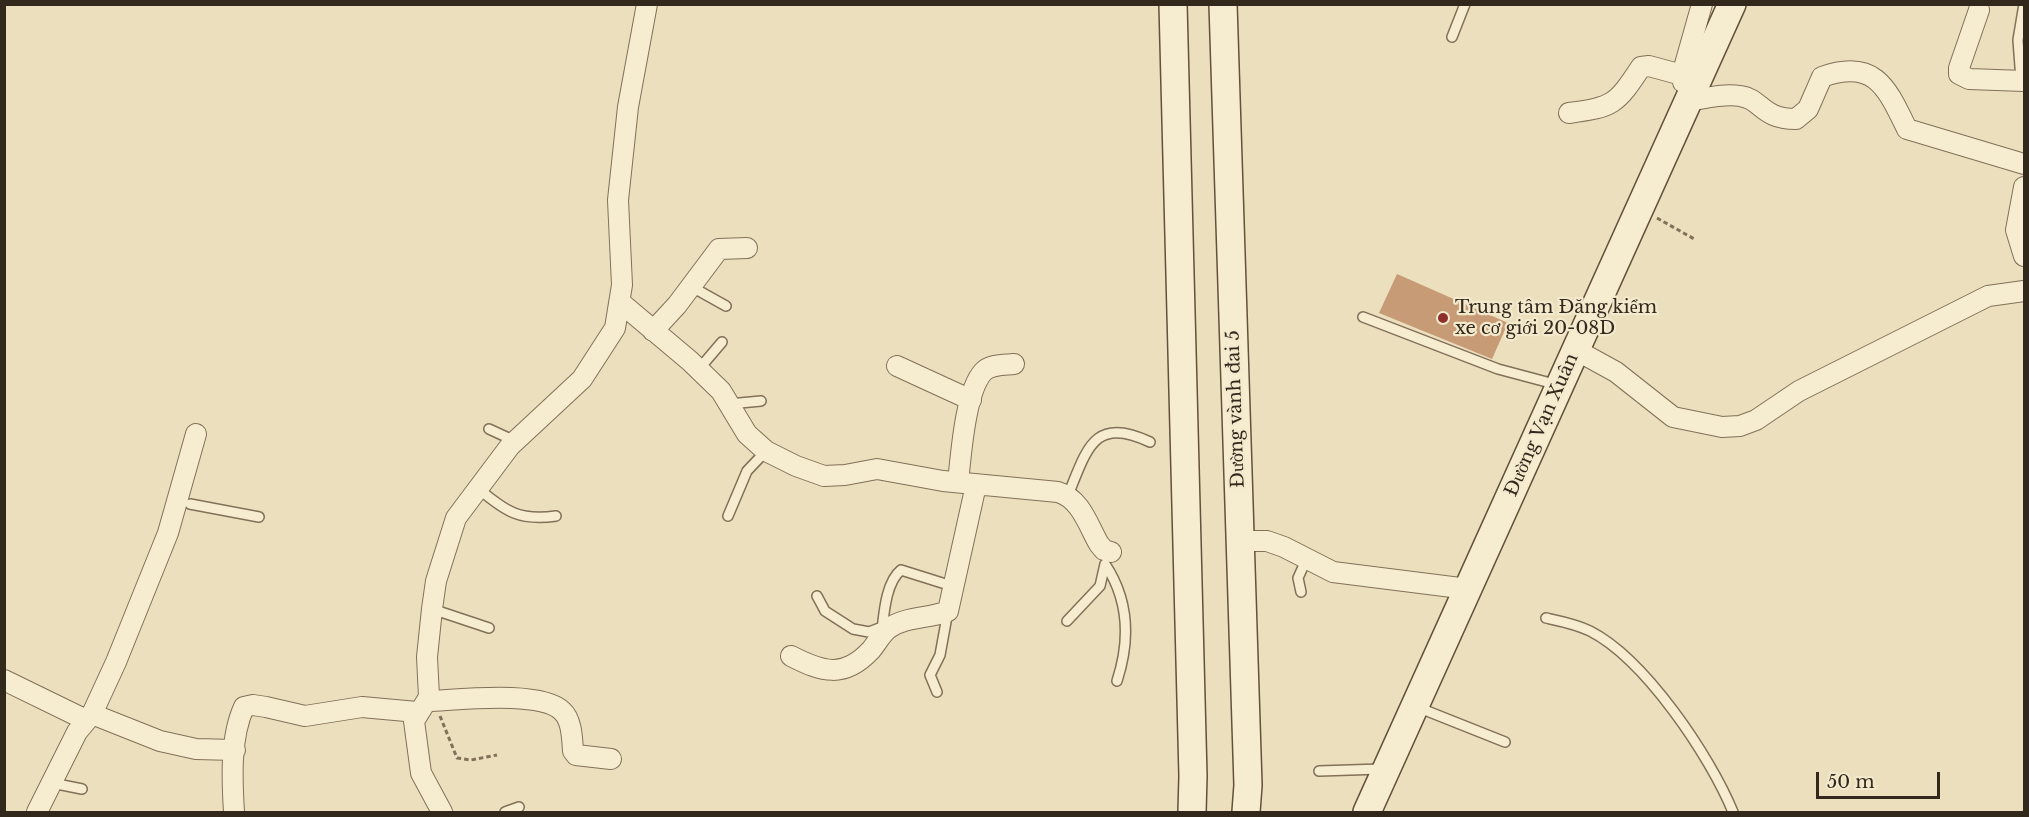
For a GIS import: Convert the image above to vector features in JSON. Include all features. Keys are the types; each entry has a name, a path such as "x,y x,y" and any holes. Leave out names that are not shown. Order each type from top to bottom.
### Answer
{"main road":[{"path":"1173,4 1192,717 1192,813"},
{"name":"Đường vành đai 5","path":"1223,4 1248,785 1246,813"},
{"name":"Đường Vạn Xuân","path":"1367,813 1640,208 1686,87 1732,4"}],"street":[{"path":"442,813 421,773 414,721 426,705 430,689 427,657 436,581 456,518 515,441 582,379 615,328 621,303 622,258 618,201 628,107 647,4"},
{"path":"1686,87 1702,4"},
{"path":"1979,10 1959,74 1969,79 2023,81"},
{"path":"1569,113 1603,109 1613,104 1641,67 1649,66 1686,87 1740,96 1750,100 1770,116 1796,119 1808,109 1822,76 1833,73 1867,73 1878,78 1892,98 1907,129 2025,164"},
{"path":"2025,187 2020,229 2025,256"},
{"path":"653,330 692,287 718,249 747,248"},
{"path":"1576,350 1616,372 1673,417 1722,427 1740,426 1756,420 1805,387 1988,296 2025,291"},
{"path":"621,303 699,369 721,391 747,434 766,451 824,476 877,469 1068,495 1076,502 1107,555"},
{"path":"791,656 816,669 835,671 847,668 864,658 882,631 913,618 948,611 955,587 967,483 965,419 982,373 990,367 1014,364"},
{"path":"897,366 971,400"},
{"path":"37,813 88,717 183,502 196,434"},
{"path":"1248,541 1267,541 1333,572 1468,589"},
{"path":"4,680 88,717 160,741 196,749 235,750"},
{"path":"234,813 235,750 241,715 244,707 253,705 305,716 362,707 426,705 500,698 552,705 562,710 567,718 573,751 576,755 611,759"}],"lane":[{"path":"1452,37 1465,4"},
{"path":"2023,81 2018,40 2024,4"},
{"path":"692,287 726,306"},
{"path":"1363,317 1498,369 1560,385"},
{"path":"699,369 722,342"},
{"path":"729,404 760,401"},
{"path":"489,429 515,441"},
{"path":"1068,495 1080,466 1102,435 1117,430 1130,432 1150,442"},
{"path":"728,516 747,471 766,451"},
{"path":"479,489 516,515 536,519 556,516"},
{"path":"183,502 259,517"},
{"path":"1067,621 1100,586 1107,555"},
{"path":"1107,555 1123,600 1125,657 1117,681"},
{"path":"1301,592 1298,578 1307,558"},
{"path":"817,596 825,611 853,629 868,632 882,631 886,601 897,573 901,570 955,587"},
{"path":"432,609 489,628"},
{"path":"937,692 930,675 945,635 948,611"},
{"path":"1546,618 1589,630 1624,656 1663,698 1690,735 1725,792 1733,813"},
{"path":"1415,706 1505,742"},
{"path":"1319,771 1387,768"},
{"path":"52,783 82,789"},
{"path":"505,813 519,807"}],"path":[{"path":"1640,208 1696,240"},
{"path":"426,705 457,758 471,760 497,755"}],"building":[{"name":"Trung tâm Đăng kiểm xe cơ giới 20-08D","path":"1397,274 1508,323 1492,359 1379,313"}],"place":[{"name":"Trung tâm Đăng kiểm xe cơ giới 20-08D","path":"1443,318"}]}
